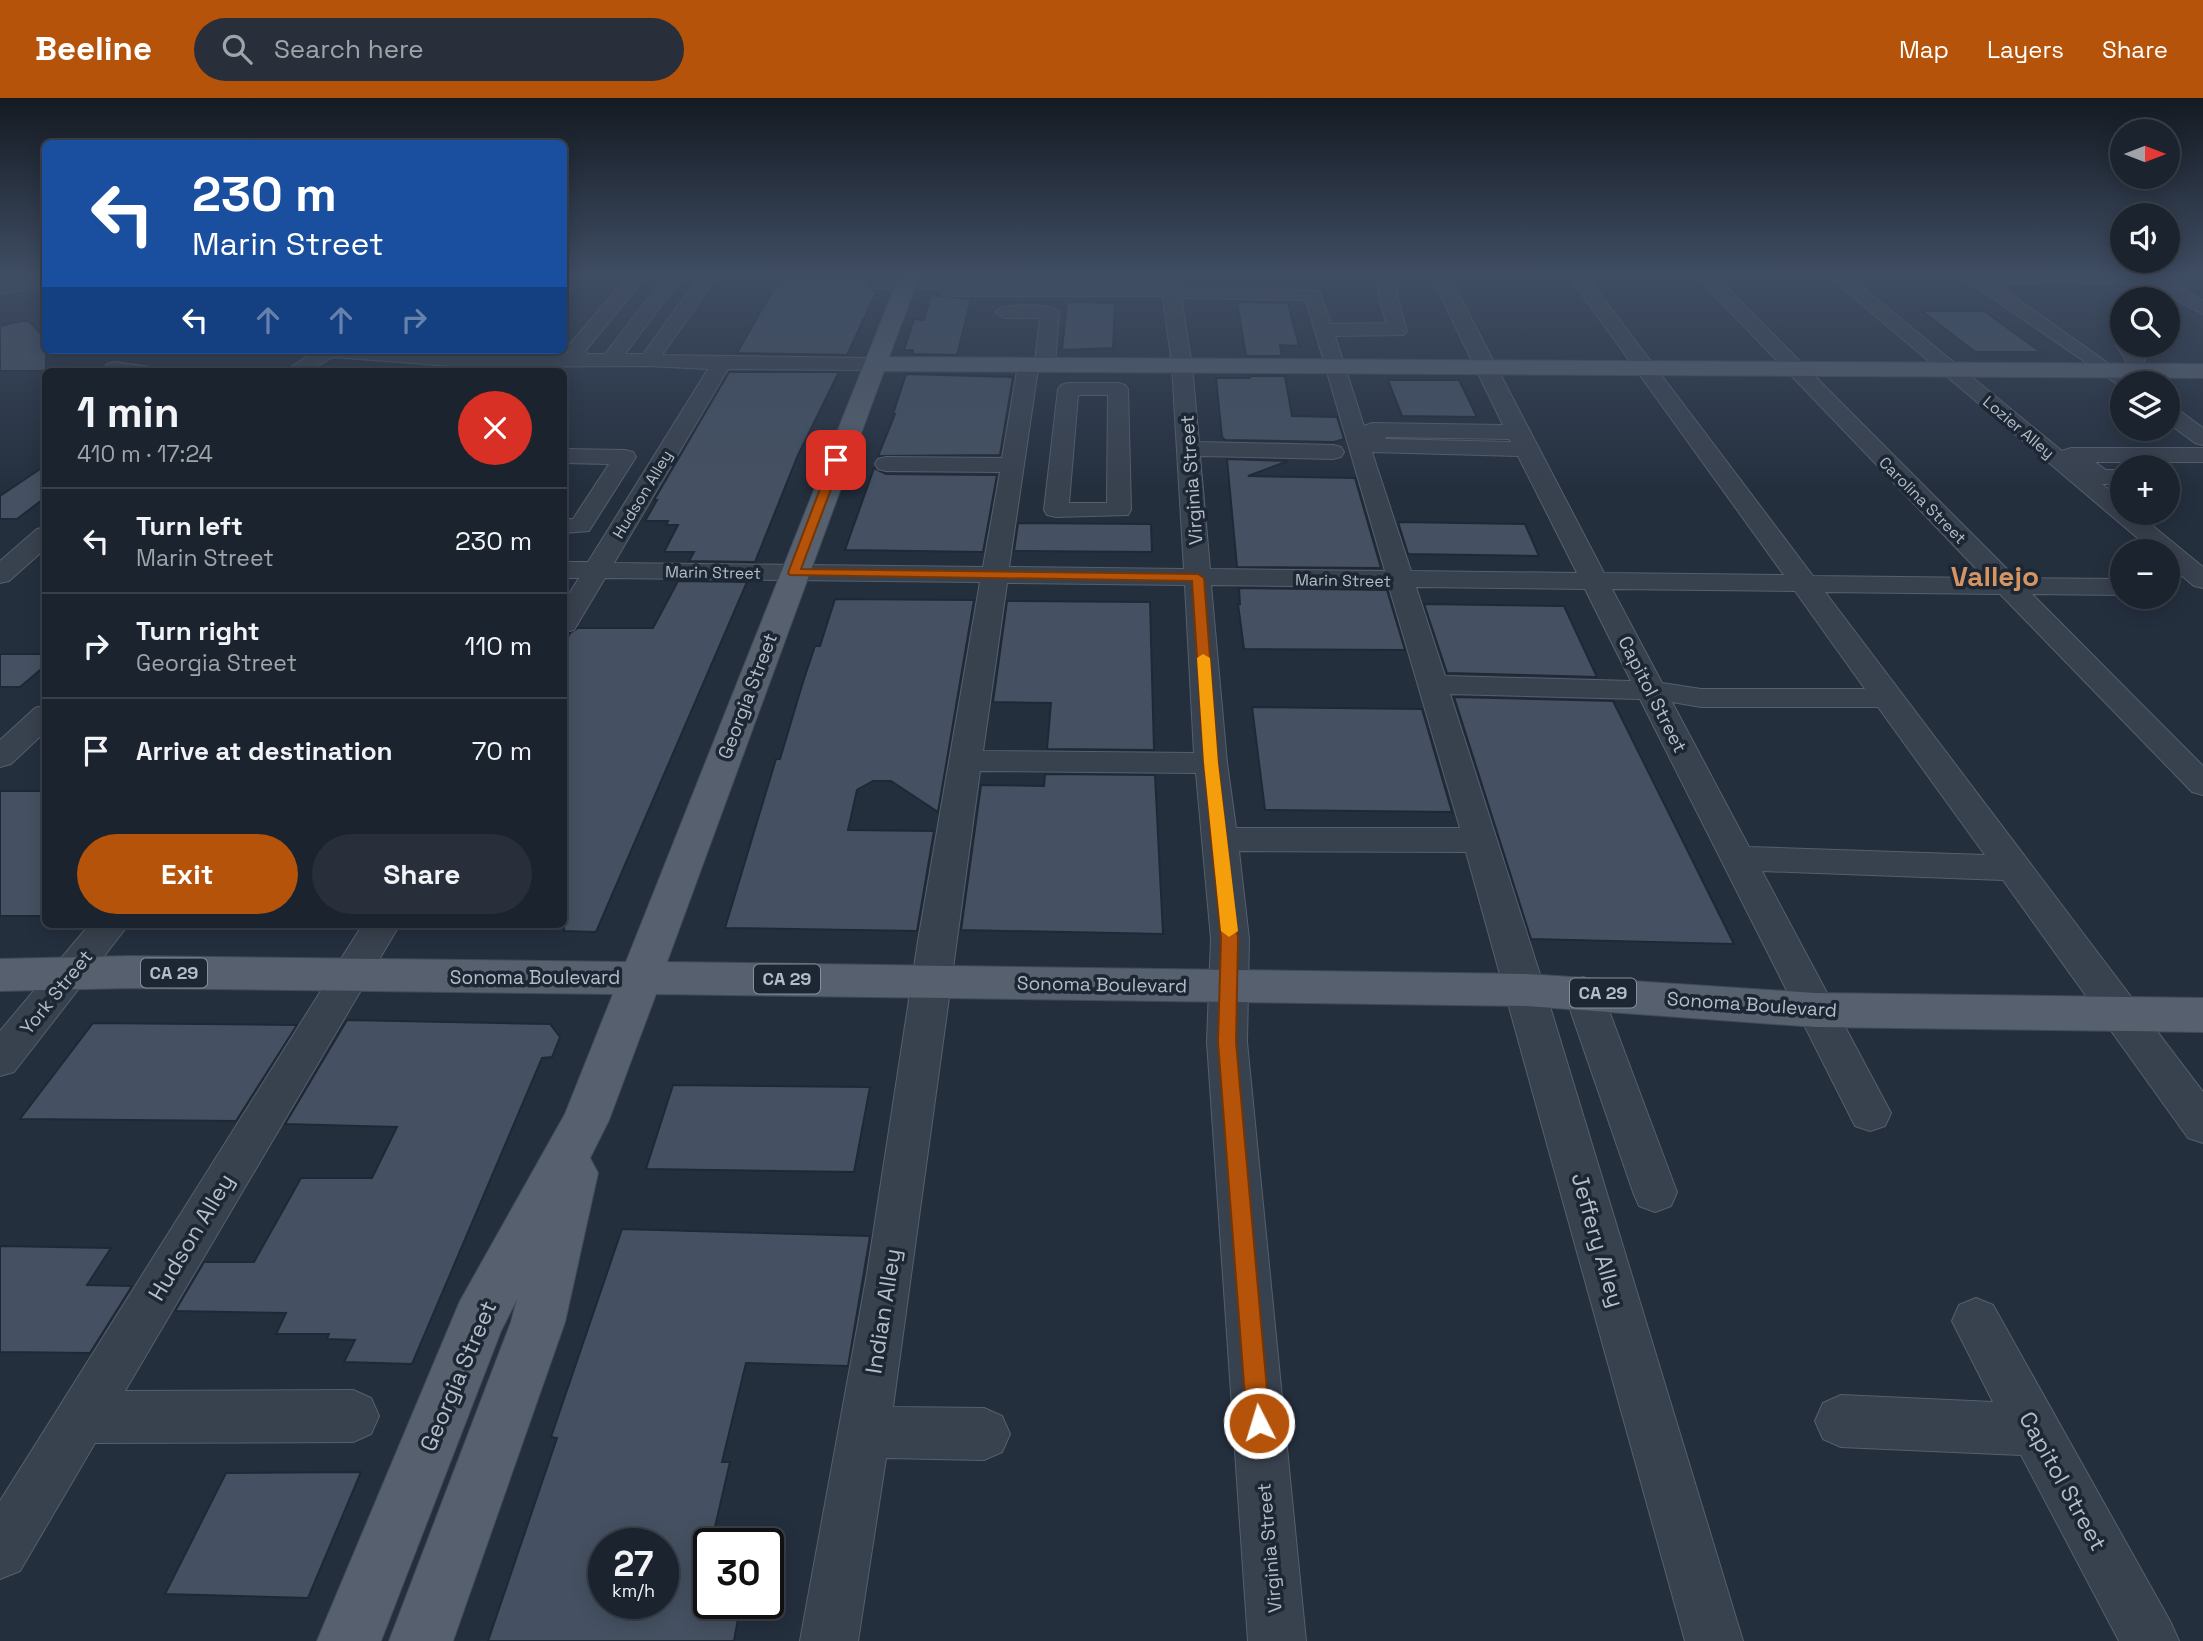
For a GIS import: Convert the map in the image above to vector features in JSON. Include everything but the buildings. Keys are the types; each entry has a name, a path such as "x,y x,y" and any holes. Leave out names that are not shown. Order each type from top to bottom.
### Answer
{"main road":[{"name":"Georgia Street","path":"349,1641 479,1319 586,1120 881,346"},
{"path":"874,364 1795,370 1951,354 1981,370 2110,377"},
{"path":"2180,373 2203,371"},
{"name":"Sonoma Boulevard","path":"0,975 130,972 352,973 1526,990 1816,1010 2203,1015"},
{"name":"Georgia Street","path":"422,1641 538,1322 586,1120"}],"street":[{"path":"567,374 578,361 576,349 579,346"},
{"path":"611,360 622,346"},
{"path":"649,360 659,346"},
{"name":"Indian Alley","path":"829,1641 890,1274 932,981 1012,465 1041,346"},
{"name":"Virginia Street","path":"1179,346 1211,763 1230,939 1227,1042 1277,1641"},
{"name":"Jeffery Alley","path":"1329,346 1526,990 1714,1641"},
{"name":"Capitol Street","path":"1477,346 1521,440 1870,1113"},
{"path":"1629,346 2203,1125"},
{"name":"Carolina Street","path":"1772,346 2203,785"},
{"name":"Lozier Alley","path":"1939,346 2203,580"},
{"path":"1943,346 1951,354"},
{"path":"2072,346 2110,373"},
{"path":"300,368 324,354"},
{"path":"366,354 453,361 503,355 578,361 649,360 714,374 874,364"},
{"name":"Hudson Alley","path":"567,619 714,374"},
{"path":"1068,389 1118,389 1119,436 1119,510 1056,510 1068,389"},
{"path":"2180,422 2203,438"},
{"path":"1372,430 1521,440 1377,446 1372,430"},
{"path":"1188,449 1332,452"},
{"path":"2110,455 2071,455 2100,477 2110,477"},
{"path":"2180,455 2203,455"},
{"path":"567,456 625,457 580,526 567,526"},
{"path":"886,464 1012,465"},
{"path":"2180,477 2203,477"},
{"path":"3,570 42,537"},
{"path":"3,570 42,568"},
{"name":"Marin Street","path":"567,570 2110,587"},
{"path":"2180,587 2203,587"},
{"path":"1433,685 1651,690 1700,698 1888,698"},
{"path":"0,757 42,718"},
{"path":"966,761 1211,763"},
{"path":"1221,839 1480,840"},
{"path":"1737,858 2014,868"},
{"name":"York Street","path":"0,1060 108,928"},
{"name":"Hudson Alley","path":"0,1551 380,928"},
{"path":"1583,992 1655,1192"},
{"name":"Capitol Street","path":"1976,1321 2150,1641"},
{"path":"82,1417 353,1416"},
{"path":"1841,1421 2035,1430"},
{"path":"863,1432 984,1434"}],"slow traffic":[{"path":"1203,658 1229,931"}],"district":[{"name":"Vallejo","path":"1995,576"}],"route":[{"path":"836,460 794,573 1198,578 1211,763 1230,939 1227,1042 1259,1423"}]}
